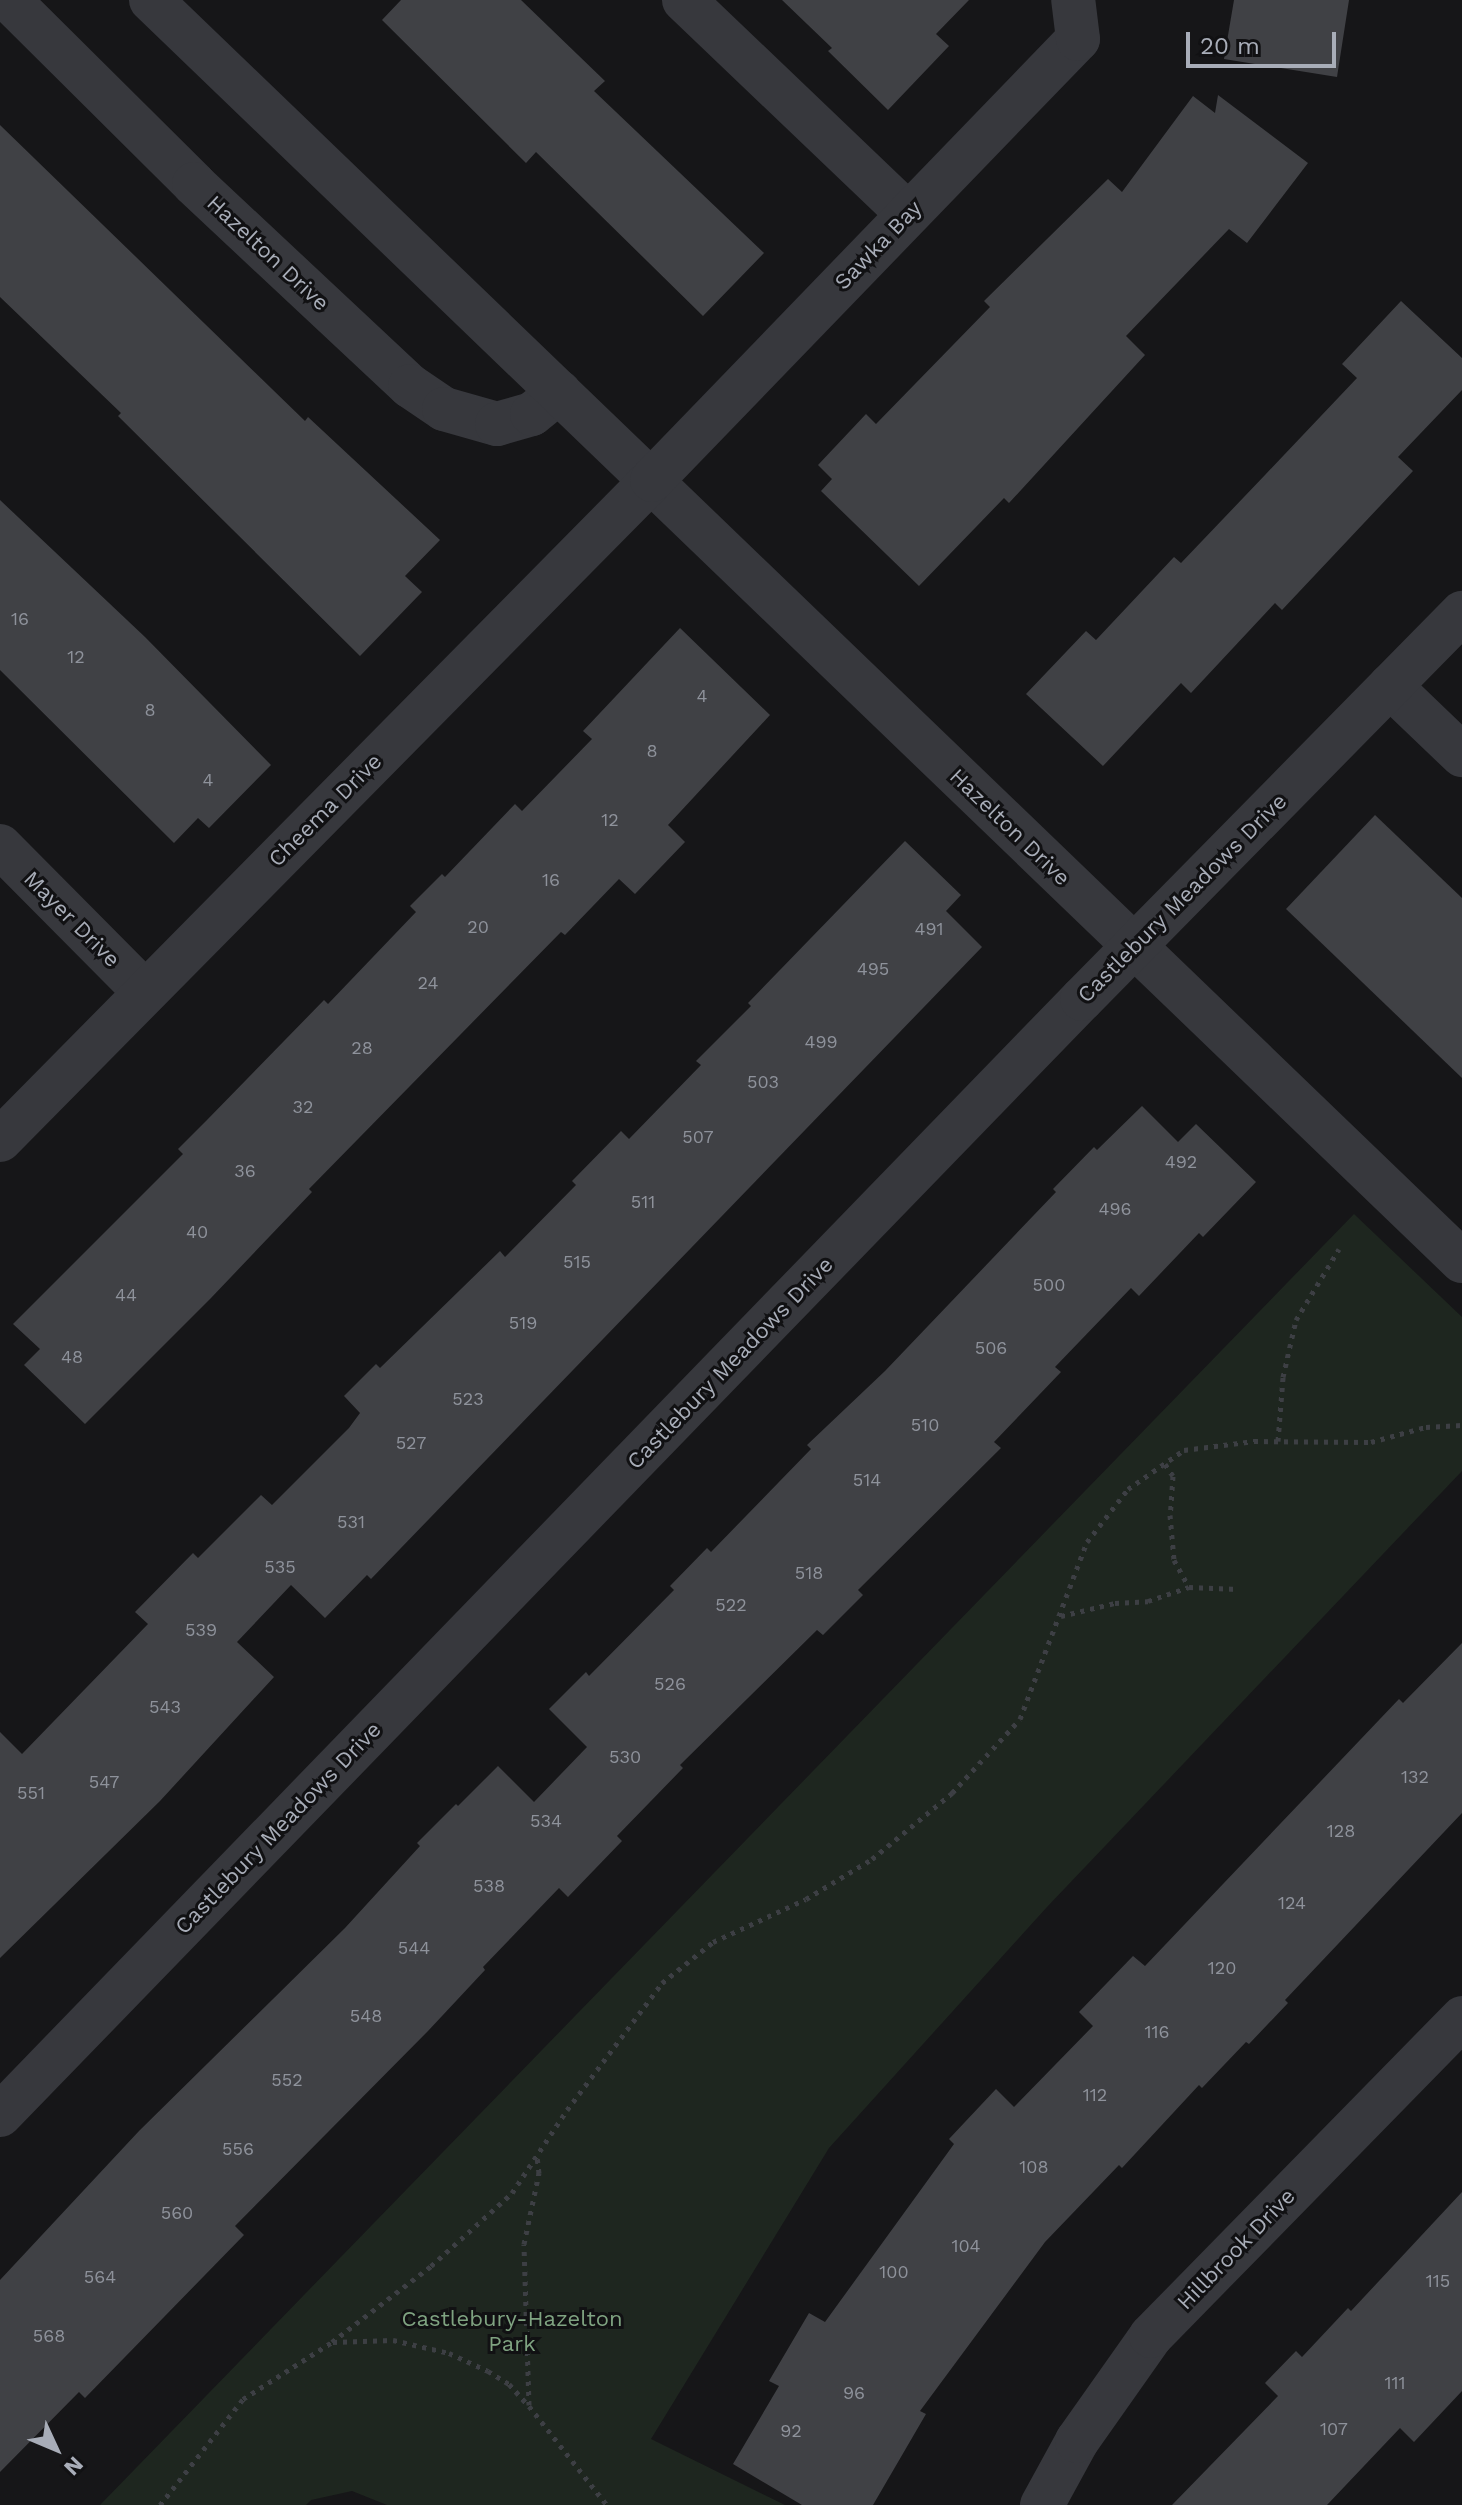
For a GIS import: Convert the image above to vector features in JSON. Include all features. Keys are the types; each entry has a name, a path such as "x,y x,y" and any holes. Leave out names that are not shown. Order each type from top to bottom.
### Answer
{"street":[{"name":"Hazelton Drive","path":"9,0 194,184 410,386 444,409 497,424 532,414 559,392"},
{"name":"Hazelton Drive","path":"151,0 1462,1261"},
{"path":"684,0 908,214"},
{"name":"Sawka Bay","path":"652,480 1078,39 1073,0"},
{"name":"Cheema Drive","path":"0,1140 652,480"},
{"name":"Castlebury Meadows Drive","path":"0,2115 1134,946 1462,613"},
{"path":"1390,686 1462,755"},
{"name":"Mayer Drive","path":"0,846 145,992"},
{"name":"Hillbrook Drive","path":"1042,2505 1077,2441 1151,2336 1462,2018"}],"path":[{"path":"1278,1441 1283,1377 1296,1320 1339,1249"},
{"path":"160,2505 243,2399 332,2342 431,2266 512,2193 662,1983 713,1942 806,1899 872,1859 952,1793 1020,1719 1087,1542 1128,1489 1184,1450 1278,1441 1371,1442 1426,1427 1462,1425"},
{"path":"1165,1464 1173,1476 1170,1515 1174,1560 1189,1587"},
{"path":"1060,1617 1115,1603 1148,1601 1189,1587 1238,1589"},
{"path":"529,2406 524,2244 539,2173 537,2156"},
{"path":"332,2342 393,2340 449,2353 509,2384 607,2505"}],"green space":[{"name":"Castlebury-Hazelton Park","path":"1354,1214 1462,1317 1462,1471 1047,1907 829,2148 651,2439 785,2505 387,2505 352,2491 311,2500 306,2505 100,2505"}],"building":[{"path":"401,0 521,0 605,81 594,91 764,253 703,316 536,152 526,163 382,20"},
{"path":"782,0 969,0 936,34 949,46 888,110 828,51 832,48"},
{"path":"1234,0 1349,0 1337,77 1224,59"},
{"path":"1218,95 1308,163 1247,243 1229,229 1126,336 1145,355 1009,503 1004,498 919,586 821,491 832,479 818,465 866,414 876,424 990,307 984,301 1108,179 1122,192 1193,96 1215,113"},
{"path":"0,125 305,421 308,417 440,540 405,576 422,592 360,656 118,416 121,413 0,297"},
{"path":"1401,301 1462,358 1462,390 1398,457 1413,471 1282,610 1275,603 1191,693 1181,683 1103,766 1026,694 1086,631 1096,640 1174,557 1181,563 1265,475 1357,378 1342,364"},
{"path":"0,500 145,637 271,765 209,828 198,818 174,843 0,670"},
{"path":"680,628 770,715 668,825 685,842 635,894 619,879 565,935 561,932 309,1189 312,1192 211,1298 85,1424 24,1365 40,1349 13,1324 183,1154 178,1149 324,1000 328,1004 416,912 410,906 442,874 445,877 515,804 522,811 592,739 583,731"},
{"path":"1375,815 1462,898 1462,1078 1286,909"},
{"path":"905,841 961,895 946,911 982,947 371,1579 367,1575 325,1618 291,1585 237,1642 274,1677 160,1801 0,1958 0,1732 22,1754 148,1624 135,1612 193,1553 198,1558 261,1495 272,1505 349,1428 360,1413 344,1396 376,1364 380,1368 500,1251 505,1257 576,1185 572,1181 621,1131 629,1139 701,1065 696,1061 751,1006 748,1003"},
{"path":"1142,1106 1178,1142 1196,1124 1256,1182 1203,1237 1199,1233 1139,1296 1131,1288 1055,1367 1061,1372 994,1442 1001,1448 858,1590 863,1595 823,1635 817,1630 680,1765 683,1768 617,1836 622,1841 568,1897 559,1888 483,1967 485,1970 428,2031 235,2226 244,2235 85,2398 79,2392 0,2472 0,2280 139,2131 345,1928 420,1846 417,1843 498,1766 534,1802 587,1747 549,1709 586,1672 589,1676 674,1590 670,1586 707,1548 711,1552 811,1449 807,1445 885,1371 1056,1192 1053,1189 1094,1147 1097,1150"},
{"path":"1462,1643 1462,1813 1285,2000 1288,2003 1249,2044 1246,2042 1202,2088 1199,2085 1122,2168 1119,2165 1045,2242 920,2411 926,2414 873,2505 802,2505 733,2464 779,2386 769,2381 809,2313 825,2322 954,2144 949,2139 996,2089 1014,2107 1093,2026 1079,2012 1133,1956 1145,1966 1399,1699 1403,1703"},
{"path":"1462,2192 1462,2391 1414,2442 1400,2428 1327,2505 1172,2505 1278,2396 1265,2383 1296,2351 1302,2357 1348,2308 1351,2311"}]}
